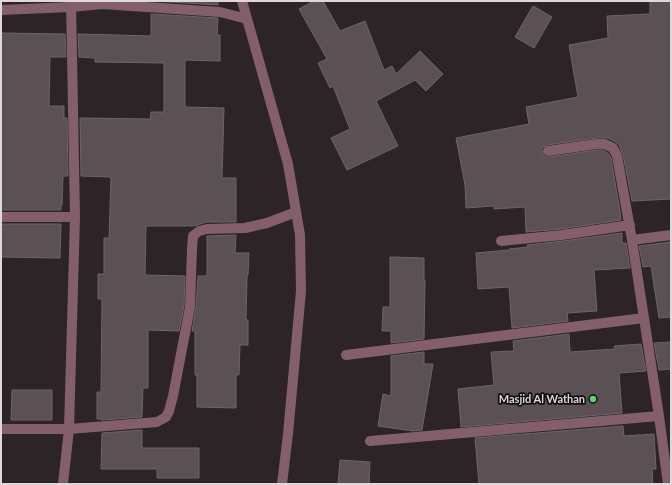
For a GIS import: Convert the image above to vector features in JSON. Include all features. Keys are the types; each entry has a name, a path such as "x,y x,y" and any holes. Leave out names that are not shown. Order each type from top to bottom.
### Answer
{"street":[{"path":"242,1 288,164 300,236 301,291 282,484"},
{"path":"1,10 71,4 102,4 220,12 247,18"},
{"path":"64,484 69,429 75,216 71,4"},
{"path":"548,151 605,144 613,148 617,156 630,225 668,484"},
{"path":"1,429 69,429 157,422 166,418 172,404 190,307 193,236 199,231 207,229 245,228 268,223 296,212"},
{"path":"1,217 75,216"},
{"path":"501,241 562,235 630,225"},
{"path":"632,240 671,235"},
{"path":"346,355 644,318"},
{"path":"370,441 659,416"}],"building":[{"path":"154,1 218,1 218,5"},
{"path":"314,1 323,1 340,31 365,21 384,70 392,66 396,74 420,51 443,74 426,91 415,80 376,101 398,146 347,170 331,138 350,129 333,86 330,88 318,63 327,59 299,9"},
{"path":"650,1 671,1 671,199 632,201 623,155 619,145 608,138 596,138 547,145 542,148 542,152 545,157 596,150 603,150 608,153 611,158 621,220 561,229 526,232 525,207 494,209 494,206 466,208 465,185 456,138 529,124 526,107 578,97 569,45 608,38 607,16 650,14"},
{"path":"533,6 552,17 534,48 515,37"},
{"path":"151,14 218,18 217,35 220,35 220,61 185,60 185,107 224,108 222,178 236,178 236,222 207,222 194,226 146,226 145,275 185,276 184,306 179,331 148,330 148,388 143,388 142,417 102,420 97,419 97,392 101,392 102,299 98,299 98,274 104,274 104,238 109,238 111,177 81,176 80,118 150,119 151,112 164,112 164,63 95,62 95,58 79,57 78,34 151,36"},
{"path":"1,33 65,34 66,57 50,57 49,106 64,106 64,118 67,118 68,176 63,176 61,210 1,210"},
{"path":"1,224 61,224 60,258 1,257"},
{"path":"622,233 622,243 626,243 630,268 594,270 597,311 567,313 568,321 512,328 509,287 478,289 476,253 509,250 528,247 527,245"},
{"path":"236,235 235,253 249,253 246,320 248,320 248,345 240,345 239,375 236,375 236,408 197,407 195,331 192,331 196,307 198,276 207,276 207,236"},
{"path":"671,242 671,317 659,318 651,266 643,267 639,246"},
{"path":"390,257 424,258 424,339 391,343 391,331 382,331 383,307 390,307"},
{"path":"569,334 570,352 615,349 614,346 641,344 646,371 619,373 622,413 461,427 458,389 494,385 491,352 514,351 513,341"},
{"path":"671,342 671,369 659,370 654,343"},
{"path":"424,352 424,364 433,364 422,430 413,431 378,426 383,394 391,396 391,356"},
{"path":"12,390 52,390 52,420 11,420"},
{"path":"623,426 624,436 654,434 656,469 652,469 653,484 479,484 475,438"},
{"path":"142,430 142,448 199,448 199,478 157,478 157,469 101,469 102,433"},
{"path":"340,460 370,462 369,484 338,484"}],"place":[{"name":"Masjid Al Wathan","path":"593,399"}]}
